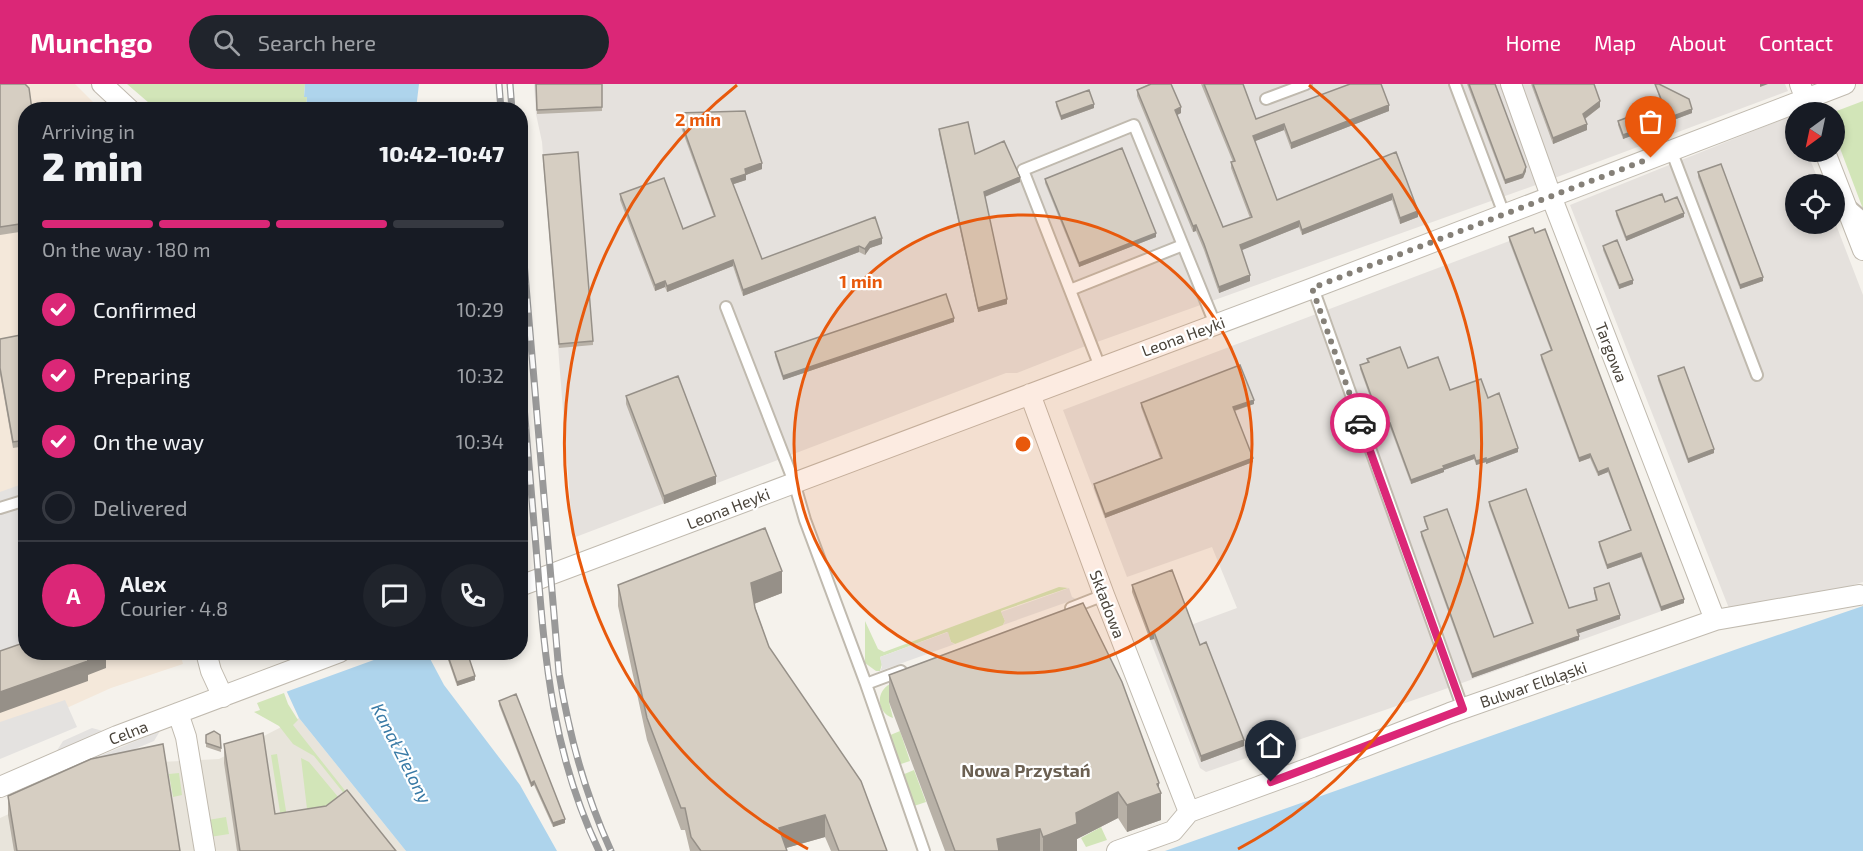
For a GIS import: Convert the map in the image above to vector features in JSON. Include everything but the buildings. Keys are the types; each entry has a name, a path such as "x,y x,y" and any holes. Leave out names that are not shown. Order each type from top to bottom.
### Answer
{"street":[{"path":"102,84 121,102"},
{"name":"Targowa","path":"1510,84 1715,620"},
{"name":"Leona Heyki","path":"528,583 1312,288 1845,84"},
{"path":"1845,203 1863,250"},
{"name":"Składowa","path":"1030,394 1104,595 1189,812"},
{"name":"Bulwar Elbląski","path":"1117,851 1173,831 1189,812 1463,709 1715,620 1861,594"},
{"path":"208,660 222,696"},
{"name":"Celna","path":"0,787 117,736 319,660"},
{"path":"178,713 186,736 205,851"}],"lane":[{"path":"1266,99 1306,84"},
{"path":"1455,84 1504,214"},
{"path":"1100,367 1023,170 1134,125 1215,324"},
{"path":"1671,150 1757,375"},
{"path":"1845,199 1851,208 1863,217"},
{"path":"1070,290 1183,245"},
{"path":"1312,288 1463,709"},
{"path":"726,307 794,482 805,520 866,684 924,851"},
{"path":"0,508 18,502"},
{"path":"1057,613 1104,595"},
{"path":"866,684 908,669"}],"shaded area":[{"path":"0,84 75,84 93,102 18,102 18,660 182,660 183,664 111,688 0,738"},
{"path":"534,84 1785,84 1788,91 1017,373 1006,373 573,538 542,142 536,114"},
{"path":"1785,118 1785,162 1811,162 1816,174 1785,174 1785,234 1840,234 1863,295 1863,582 1734,621 1570,205"},
{"path":"1533,232 1535,237 1545,233 1684,603 1206,772 1200,768 1150,640 1237,608 1212,547 1127,577 1063,410"},
{"path":"18,486 18,655 0,663 0,492"},
{"path":"1069,588 1072,597 1076,599 1003,625 1005,621 1001,612"},
{"path":"948,632 951,642 955,644 880,671 882,667 880,657"},
{"path":"65,700 77,727 0,759 0,722"},
{"path":"299,718 406,851 0,851 0,818 91,777 161,762 219,759"},
{"path":"92,728 103,731 56,752 63,741"},
{"path":"160,731 154,741 70,776 56,774"}],"green space":[{"path":"127,84 305,84 304,96 307,97 307,102 148,102"},
{"path":"1863,101 1863,209 1845,161 1845,108"},
{"path":"1059,587 1068,588 1001,611 1005,621 1003,625 955,644 951,642 947,632 880,657 882,664 880,671 876,671 865,663 865,621 878,649 884,652"},
{"path":"987,665 889,702 893,718 881,707 880,697 890,684"},
{"path":"284,693 298,720 293,725 393,851 390,851 314,756 293,744 279,726 254,712 260,710 257,703"},
{"path":"900,731 910,761 898,765 888,736"},
{"path":"277,754 287,817 281,818 271,755"},
{"path":"301,758 309,762 339,798 331,805 307,809"},
{"path":"914,770 926,802 914,806 902,775"},
{"path":"179,773 182,795 173,797 169,774"},
{"path":"226,817 229,834 210,837 208,820"},
{"path":"1101,827 1107,840 1086,847 1081,838"}],"water":[{"path":"305,84 419,84 417,102 307,102 307,97 304,97"},
{"path":"1863,606 1863,851 1165,851 1740,648"},
{"name":"Kanał Zielony","path":"272,660 431,660 444,685 520,785 557,851 406,851 299,718"}],"pier":[{"path":"269,660 374,660 283,693"}],"railway":[{"path":"499,84 500,102"},
{"path":"510,84 511,102"},
{"path":"528,309 559,673 579,764 593,808 611,851"},
{"path":"528,451 544,635 554,708 571,780 599,851"}],"way so far":[{"path":"1360,423 1312,288 1651,158"}],"district":[{"name":"Nowa Przystań","path":"1026,770"}],"route":[{"path":"1271,782 1463,709 1360,423"}]}
